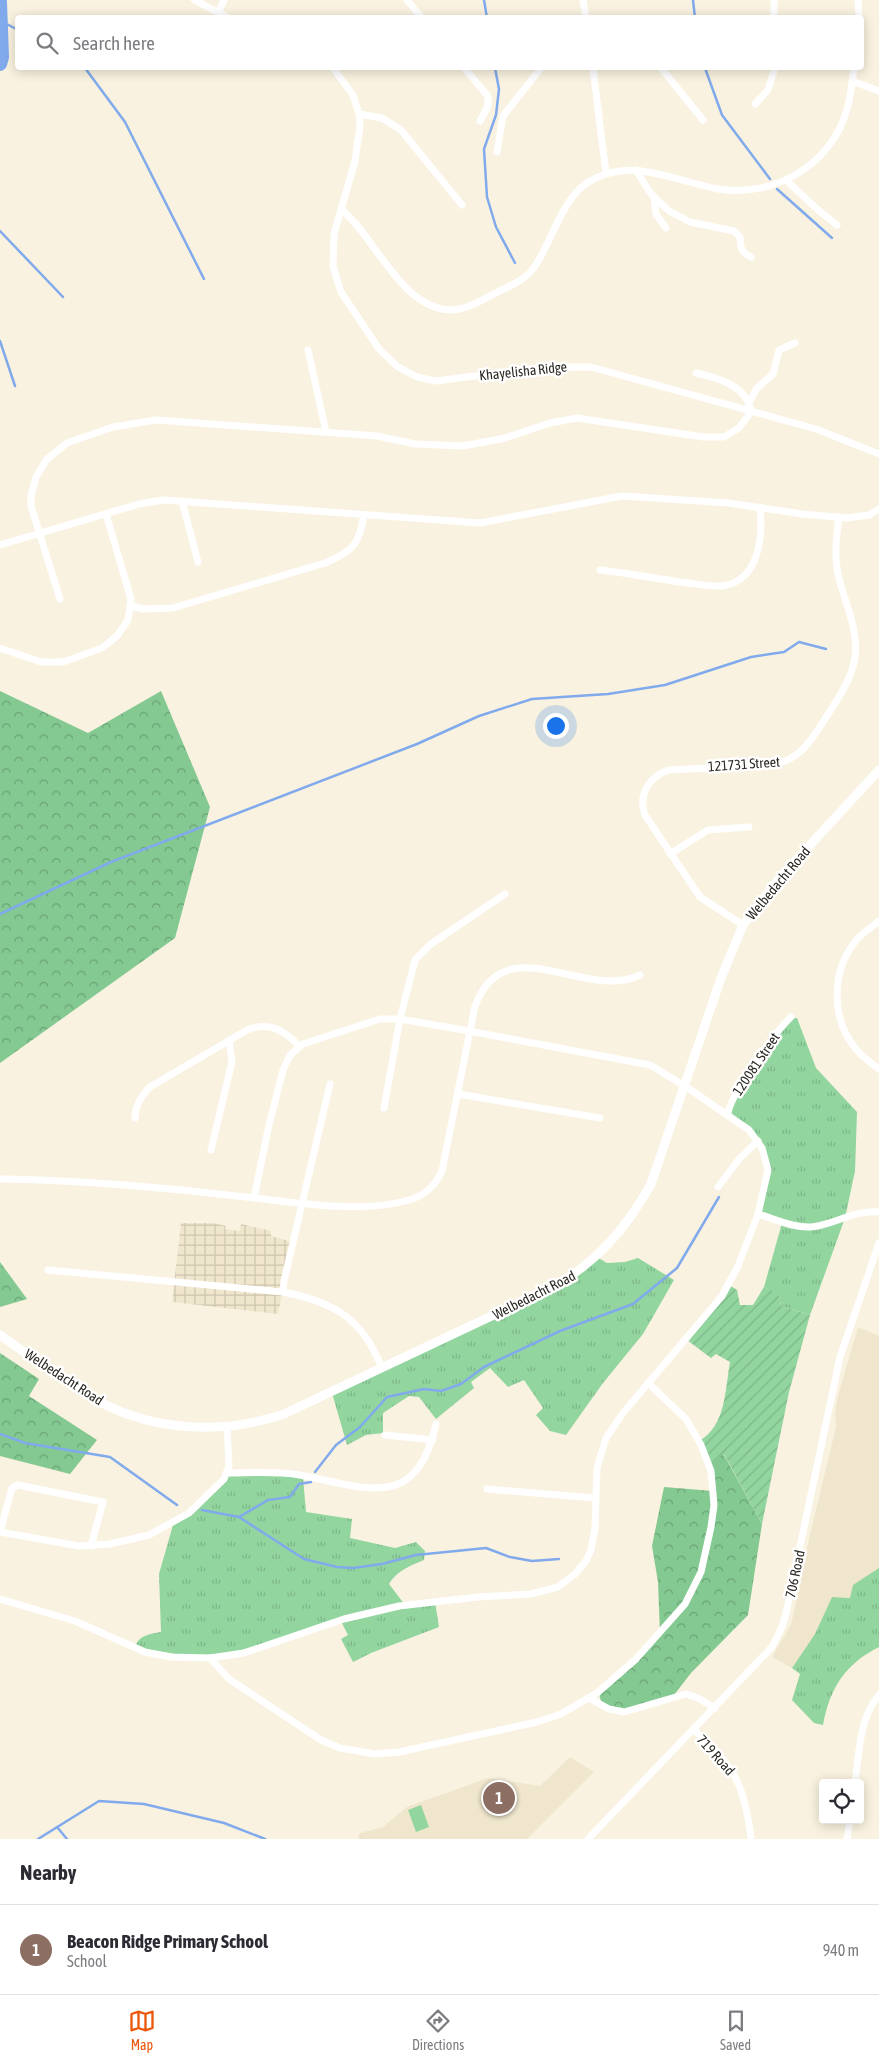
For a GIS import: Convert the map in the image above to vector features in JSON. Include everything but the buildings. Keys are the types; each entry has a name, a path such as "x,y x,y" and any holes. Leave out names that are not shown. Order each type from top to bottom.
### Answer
{"street":[{"path":"194,0 222,15"},
{"path":"218,13 224,0"},
{"path":"407,0 420,15"},
{"path":"583,0 586,15"},
{"path":"774,0 774,15"},
{"path":"858,0 859,15"},
{"path":"335,70 346,82 359,114 382,118 401,130 462,205"},
{"path":"466,70 488,96 488,106 480,121"},
{"path":"496,152 503,116 539,70"},
{"path":"593,70 606,173"},
{"path":"663,70 703,120"},
{"path":"755,104 768,90 774,70"},
{"path":"342,210 359,227 414,296 432,307 461,308 516,282 533,269 566,208 580,188 606,173 636,170 662,173 702,186 740,191 786,180 812,165 831,142 847,109 854,70"},
{"path":"852,81 879,91"},
{"name":"Khayelisha Ridge","path":"359,114 360,133 355,161 334,234 332,251 336,280 341,292 379,349 406,373 436,381 544,367 590,367 816,429 879,454"},
{"path":"636,170 654,197 670,211 690,222 734,230 740,237 740,248 751,257"},
{"path":"786,180 817,209 838,225"},
{"path":"654,197 656,214 666,228"},
{"path":"749,403 757,388 773,374 775,357 779,350 795,343"},
{"path":"308,350 326,432"},
{"path":"60,599 31,506 31,496 36,477 47,459 54,452 78,439 138,421 156,420 377,436 415,444 463,446 505,438 550,423 577,418 715,437 732,434 751,412 749,403 728,381 696,373"},
{"path":"0,545 138,504 162,500 480,523 622,496 839,517 869,515 879,509"},
{"path":"182,501 198,562"},
{"path":"600,570 713,586 732,583 747,573 756,559 762,527 760,508"},
{"path":"0,648 28,658 50,663 82,656 111,642 123,629 132,606 125,574 106,514"},
{"path":"132,606 143,609 173,608 325,563 341,556 354,546 361,532 364,515"},
{"name":"121731 Street","path":"743,925 700,897 670,854 644,810 644,791 651,781 668,770 773,765 787,761 807,747 845,684 854,663 856,646 836,565 839,517"},
{"name":"Welbedacht Road","path":"0,1335 90,1396 119,1410 148,1420 176,1426 227,1427 284,1414 551,1288 576,1273 597,1257 632,1215 651,1184 720,978 743,925 777,881 879,770"},
{"path":"670,854 708,830 749,827"},
{"path":"384,1108 400,1019 411,973 419,955 505,894"},
{"path":"879,921 858,938 844,961 839,978 837,1010 842,1027 856,1049 879,1069"},
{"path":"0,1179 51,1180 254,1198 302,1205 392,1204 423,1195 433,1186 444,1166 475,1006 482,990 492,978 508,969 538,969 611,981 628,980 640,975"},
{"name":"120081 Street","path":"728,1115 729,1106 738,1091 776,1034 791,1017"},
{"path":"0,1600 75,1621 145,1652 171,1657 210,1658 244,1653 344,1619 399,1606 478,1597 531,1594 552,1590 570,1579 588,1556 594,1535 598,1460 606,1438 623,1413 722,1296 738,1266 758,1214 768,1170 765,1155 758,1141 749,1130 685,1086 643,1063 400,1019 373,1021 300,1046 290,1055 283,1070 260,1164 254,1198"},
{"path":"135,1118 135,1111 139,1101 150,1088 229,1040 253,1028 266,1026 281,1030 300,1046"},
{"path":"211,1150 232,1067 229,1040"},
{"path":"283,1292 330,1084"},
{"path":"458,1094 600,1118"},
{"path":"718,1187 739,1160 758,1141"},
{"path":"758,1214 798,1226 812,1227 855,1214 879,1212"},
{"name":"706 Road","path":"588,1839 772,1647 784,1622 840,1358 879,1242"},
{"path":"48,1270 283,1292 317,1300 344,1314 366,1335 382,1368"},
{"path":"210,1658 229,1679 321,1740 340,1748 364,1753 399,1752 537,1722 561,1714 589,1698 620,1674 685,1604 701,1572 711,1527 714,1505 711,1471 701,1445 686,1419 648,1383"},
{"path":"227,1473 284,1473 343,1485 391,1487 402,1484 416,1473 425,1460 433,1440 436,1424"},
{"path":"91,1546 103,1502 18,1485 12,1488 0,1532 65,1544 91,1546 139,1538 174,1522 205,1499 227,1473 229,1459 227,1427"},
{"path":"385,1435 433,1440"},
{"path":"487,1489 595,1498"},
{"path":"589,1698 609,1709 624,1712 686,1694 698,1698 715,1708"},
{"path":"856,1779 864,1724 872,1703 879,1695"},
{"name":"719 Road","path":"693,1729 720,1754 737,1778 747,1807 751,1839"},
{"path":"847,1839 849,1824"}],"shaded area":[{"path":"181,1223 213,1223 226,1226 225,1229 240,1231 241,1224 271,1231 271,1236 293,1242 278,1314 172,1302"},
{"path":"858,1327 879,1336 879,1568 854,1585 850,1598 832,1597 815,1634 792,1668 772,1657 791,1625 836,1427 835,1413 838,1396"},
{"path":"570,1757 594,1772 527,1839 358,1839 360,1833 383,1827 407,1807 488,1778 540,1786"}],"green space":[{"path":"0,691 88,733 161,691 210,807 175,938 0,1063"},
{"path":"791,1018 797,1018 816,1068 857,1112 855,1171 845,1218 810,1315 781,1306 779,1295 764,1287 782,1223 758,1215 768,1178 762,1147 728,1115 733,1099"},
{"path":"597,1257 607,1263 625,1262 638,1258 674,1280 643,1334 603,1383 566,1435 550,1431 536,1415 543,1408 524,1380 508,1387 490,1368 471,1382 474,1388 436,1419 419,1397 409,1396 383,1413 383,1433 366,1435 347,1445 332,1393 523,1304"},
{"path":"0,1262 27,1299 0,1307"},
{"path":"729,1285 737,1290 740,1305 753,1305 764,1287 779,1294 781,1306 810,1315 789,1392 762,1524 724,1454 709,1463 699,1441 715,1426 719,1417 723,1406 730,1362 716,1354 711,1358 687,1340"},
{"path":"0,1353 39,1379 29,1396 97,1440 70,1474 0,1456"},
{"path":"723,1453 762,1524 748,1615 691,1673 674,1695 630,1711 602,1705 599,1694 660,1633 658,1582 652,1546 664,1487 713,1491 709,1463"},
{"path":"227,1474 303,1477 306,1512 352,1519 350,1538 395,1548 416,1542 425,1551 424,1560 400,1572 389,1584 405,1605 435,1602 439,1627 371,1653 353,1662 341,1639 348,1635 341,1621 210,1659 135,1648 142,1638 161,1632 159,1574 173,1525"},
{"path":"879,1568 879,1647 848,1669 830,1700 823,1725 814,1723 792,1700 800,1674 792,1668 815,1634 832,1597 850,1598 853,1585"},
{"path":"421,1805 429,1827 416,1832 408,1810"}],"waterway":[{"path":"484,0 486,15"},
{"path":"693,0 695,15"},
{"path":"0,2 2,57 0,64"},
{"path":"1,21 15,28"},
{"path":"86,70 125,122 204,279"},
{"path":"495,70 499,89 496,115 484,149 487,197 496,227 515,263"},
{"path":"706,70 722,115 770,179"},
{"path":"777,189 832,238"},
{"path":"0,231 63,297"},
{"path":"0,341 15,386"},
{"path":"0,914 111,862 417,744 479,716 532,699 608,694 665,685 751,657 784,652 799,642 826,649"},
{"path":"315,1472 336,1445 360,1427 387,1397 424,1389 441,1391 461,1384 484,1367 560,1331 633,1304 677,1268 719,1197"},
{"path":"0,1434 25,1443 110,1457 177,1505"},
{"path":"202,1510 239,1517 268,1500 290,1497 299,1484 311,1482"},
{"path":"239,1517 304,1559 337,1567 353,1568 382,1564 416,1555 486,1548 510,1557 532,1561 559,1559"},
{"path":"38,1839 99,1801 144,1804 224,1823 265,1839"},
{"path":"57,1827 67,1839"}],"place":[{"name":"Beacon Ridge Primary School","path":"499,1798"}]}
